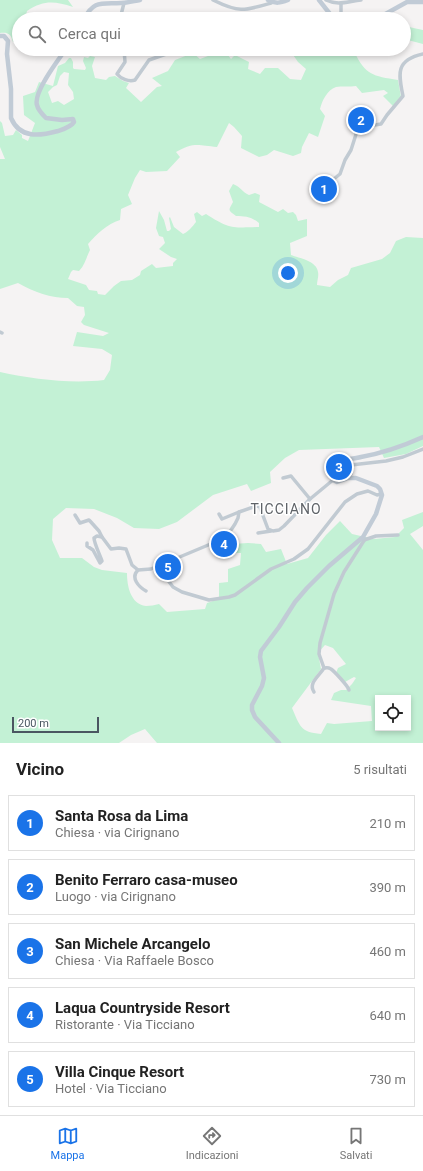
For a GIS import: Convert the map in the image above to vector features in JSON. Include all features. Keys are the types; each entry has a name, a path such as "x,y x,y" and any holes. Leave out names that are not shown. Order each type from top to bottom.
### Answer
{"street":[{"path":"88,12 95,3 124,3 140,0"},
{"path":"213,0 224,5 244,10 270,2 280,3 288,0"},
{"path":"319,0 328,12"},
{"path":"326,0 341,4 361,0"},
{"path":"389,12 407,2 423,2"},
{"path":"122,12 124,3"},
{"path":"341,4 342,12"},
{"path":"0,36 4,36 8,41 7,54 11,89 11,118 20,129 33,135 47,134 70,126 74,122 73,119 62,120 46,118 37,108 36,104 39,92 61,56"},
{"path":"324,188 340,174 358,128 362,126 381,124 403,96 399,77 402,65 409,58 423,54"},
{"path":"125,56 125,62 117,74 119,77 129,81 134,80 149,60 160,56"},
{"path":"333,480 330,469 332,464 337,461 377,453 405,445 423,437"},
{"path":"342,480 351,474 351,465 386,461 403,457 423,449"},
{"path":"283,478 291,476 310,499"},
{"path":"324,668 319,654 320,643 334,594 344,572 376,514 381,494 377,486 353,477 337,482 333,480"},
{"path":"258,533 278,530 284,526 310,499 333,480"},
{"path":"158,567 173,587 182,592 209,600 229,597 271,569 294,559 308,549 338,510 350,498 368,491 377,495 381,494"},
{"path":"218,514 222,519 259,505 268,529 273,531"},
{"path":"75,515 80,523 89,520 99,530 111,549 126,549 132,565 138,570 158,567 222,538 229,533 236,524 239,512"},
{"path":"280,743 255,718 252,710 252,705 262,686 264,678 260,657 261,651 295,602 329,566 363,540 376,536 398,535"},
{"path":"87,543 87,546 93,550 100,563 102,561 94,538 97,536 102,536"},
{"path":"138,570 135,575 135,579 140,588 146,591"},
{"path":"324,668 332,670 348,686 349,690"},
{"path":"314,692 312,690 313,682 324,668"}],"green space":[{"path":"0,0 68,0 73,7 55,3 44,3 33,7 27,12 12,12 12,40 9,34 0,33"},
{"path":"411,27 423,30 423,44 411,41"},
{"path":"185,56 196,56 200,59 208,56 229,56 231,59 234,56 237,56 249,62 248,69 260,74 265,68 278,68 290,79 301,80 306,69 294,56 356,56 366,70 371,73 398,80 401,97 393,106 383,96 388,93 384,90 362,93 356,86 333,88 325,96 320,109 325,116 318,137 309,133 302,147 301,153 293,156 274,150 267,155 259,157 241,148 242,136 229,123 217,147 191,145 176,152 180,157 167,171 146,172 140,170 128,195 132,204 121,209 120,220 99,233 88,244 90,250 83,266 79,271 73,270 68,279 86,285 89,290 97,291 98,294 105,295 121,281 132,280 140,275 141,271 152,264 156,268 173,266 173,263 177,259 159,249 165,243 163,237 159,236 156,228 159,211 164,220 167,231 171,229 170,217 174,227 183,234 196,222 194,214 197,212 202,216 206,214 226,225 243,228 259,227 259,223 254,219 236,216 230,211 233,202 229,191 233,184 249,195 255,193 260,195 259,202 278,212 283,209 288,213 293,212 298,221 307,219 307,236 290,243 291,255 307,260 317,268 317,285 330,287 338,280 348,275 351,268 382,259 390,253 396,241 406,237 423,238 423,446 406,454 384,458 379,447 299,450 285,458 270,472 271,483 251,491 247,484 213,495 177,522 159,529 134,528 117,518 94,509 66,508 53,519 52,540 60,558 82,558 94,567 102,570 127,573 130,593 136,602 146,606 159,604 167,612 205,609 207,603 219,599 219,583 228,582 228,569 240,565 241,553 235,553 233,544 261,544 266,552 281,549 287,564 308,558 326,535 340,521 352,534 374,539 395,537 404,528 402,520 423,512 423,526 410,534 423,550 423,743 157,743 145,729 131,735 119,743 0,743 0,372 52,380 104,380 110,370 112,355 102,349 73,346 77,332 103,336 109,333 84,325 81,322 85,315 84,307 77,306 68,298 43,294 18,283 0,289 0,159 5,159 0,147 0,121 2,123 5,136 13,135 16,130 22,135 22,138 28,141 35,123 24,115 23,96 35,92 39,82 53,86 58,66 65,63 69,58 71,58 73,62 74,69 85,70 86,68 83,61 84,57 95,57 92,66 95,78 106,80 109,77 115,76 129,83 126,88 141,102 157,87 162,86 152,78 168,71 175,60","holes":["64,72 69,73 68,85 73,92 74,99 64,105 58,101 52,103 48,92 57,85 60,76","325,645 333,648 346,664 338,668 336,673 345,682 354,677 356,678 346,690 341,690 334,693 331,700 371,706 372,721 334,724 327,723 321,734 309,732 299,724 292,708 321,669 318,653"]}],"place":[{"name":"Benito Ferraro casa-museo","path":"361,120"},
{"name":"Santa Rosa da Lima","path":"324,189"},
{"name":"San Michele Arcangelo","path":"339,467"},
{"name":"Laqua Countryside Resort","path":"224,544"},
{"name":"Villa Cinque Resort","path":"168,567"}],"district":[{"name":"TICCIANO","path":"286,509"}]}
